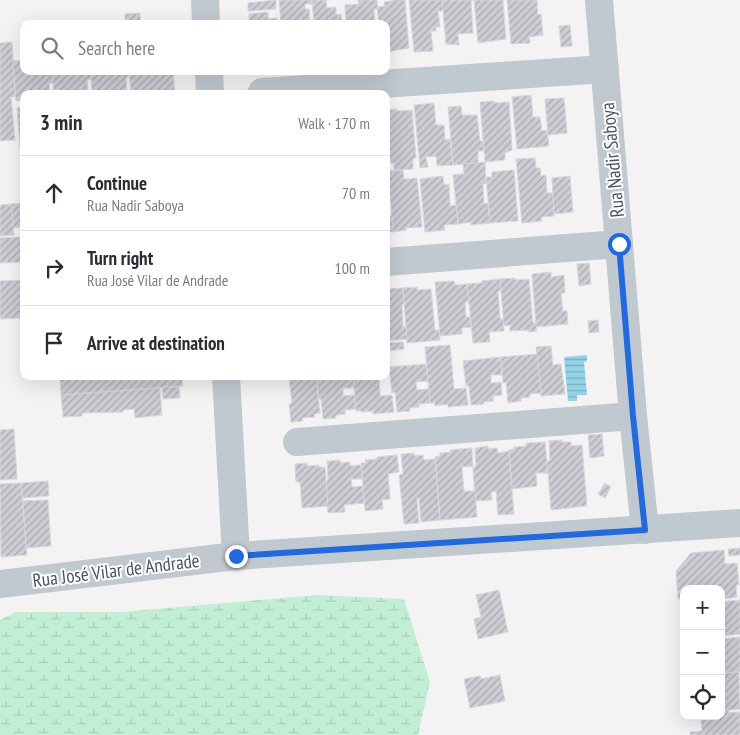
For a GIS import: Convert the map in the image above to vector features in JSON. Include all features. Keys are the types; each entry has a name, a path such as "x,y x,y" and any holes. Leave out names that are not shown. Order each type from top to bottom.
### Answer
{"street":[{"path":"205,0 206,20"},
{"name":"Rua Nadir Saboya","path":"599,0 633,416 645,530"},
{"path":"292,90 605,69"},
{"path":"209,75 210,90"},
{"path":"390,262 619,244"},
{"path":"226,380 236,556"},
{"path":"297,442 633,416"},
{"name":"Rua José Vilar de Andrade","path":"0,584 236,556 740,523"}],"green space":[{"path":"317,595 404,599 430,682 418,735 0,735 0,620 16,612 122,612"}],"water":[{"path":"587,355 587,361 584,362 587,395 577,395 577,401 568,401 564,357"}],"building":[{"path":"276,0 276,9 248,11 248,3"},
{"path":"279,0 312,0 312,4 305,4 305,9 309,9 310,20 281,20"},
{"path":"312,0 326,0 327,8 336,7 336,15 341,14 342,20 314,20"},
{"path":"358,0 377,0 378,9 374,9 375,20 346,20 345,5 359,4"},
{"path":"405,0 409,48 390,51 390,20 379,20 377,7 385,6 384,2"},
{"path":"409,0 442,0 443,11 438,11 440,27 436,27 436,31 431,31 433,51 414,52"},
{"path":"442,0 474,0 471,1 473,33 458,34 459,45 446,44"},
{"path":"474,0 503,0 506,39 478,43"},
{"path":"507,0 537,0 538,15 541,14 543,35 529,37 530,43 511,44"},
{"path":"268,12 268,19 277,18 277,20 249,20 249,14"},
{"path":"140,13 141,20 125,20 125,14"},
{"path":"570,25 572,46 561,47 559,26"},
{"path":"12,42 16,96 11,97 15,140 0,141 0,43"},
{"path":"20,60 20,75 52,75 53,83 49,83 50,90 20,90 20,100 16,101 13,61"},
{"path":"52,75 91,75 91,79 87,80 88,90 54,90"},
{"path":"91,75 129,75 129,77 126,77 127,90 92,90"},
{"path":"129,75 173,75 175,90 131,90"},
{"path":"531,95 533,117 540,117 542,131 547,130 549,146 517,149 512,97"},
{"path":"564,98 567,133 548,135 545,99"},
{"path":"494,101 495,103 509,102 512,150 505,153 505,160 485,162 480,102"},
{"path":"434,103 436,125 444,125 445,140 450,139 453,165 437,166 436,156 426,157 428,167 420,168 414,105"},
{"path":"461,106 462,115 477,115 480,141 483,141 484,151 478,151 478,163 453,165 448,107"},
{"path":"17,108 20,108 20,149"},
{"path":"390,110 412,110 416,158 413,159 413,169 394,170 394,163 390,163"},
{"path":"535,158 536,168 540,168 541,176 546,175 547,193 553,193 554,216 541,217 542,221 522,223 516,159"},
{"path":"485,162 484,204 488,203 490,223 471,225 471,222 458,224 453,175 464,174 463,164"},
{"path":"403,170 404,179 417,178 422,227 406,228 406,230 393,232 390,171"},
{"path":"514,170 518,221 490,223 486,177 492,177 492,172"},
{"path":"443,176 444,185 449,184 450,206 456,205 458,224 444,225 445,230 425,232 420,179"},
{"path":"570,176 573,212 554,214 552,178"},
{"path":"20,203 20,227 13,228 11,204"},
{"path":"11,204 14,235 0,236 0,205"},
{"path":"390,216 392,216 393,232 390,232"},
{"path":"20,237 20,262 0,263 0,238"},
{"path":"589,263 591,284 579,286 577,264"},
{"path":"551,272 551,277 564,275 565,293 561,293 563,311 567,311 568,324 536,327 532,274"},
{"path":"515,278 515,280 529,279 533,323 536,323 537,331 510,331 510,325 504,326 500,279"},
{"path":"500,279 501,291 498,291 500,319 503,319 504,331 489,332 490,342 473,343 467,284"},
{"path":"20,280 20,318 0,319 0,281"},
{"path":"454,281 455,285 467,284 469,302 465,302 466,317 470,317 471,327 462,328 462,334 440,336 435,282"},
{"path":"417,287 417,290 431,289 435,330 439,330 440,340 407,343 403,288"},
{"path":"403,288 403,327 406,327 407,339 390,341 390,289"},
{"path":"598,320 599,332 589,333 588,321"},
{"path":"403,342 404,349 390,351 390,343"},
{"path":"450,345 454,389 466,388 468,405 448,407 448,404 435,406 435,403 430,403 425,347"},
{"path":"551,346 553,365 561,364 565,394 541,396 536,347"},
{"path":"537,354 541,393 530,394 530,397 521,398 521,401 508,403 506,382 503,383 501,357"},
{"path":"501,357 502,375 491,375 491,383 501,382 502,395 493,396 493,401 483,402 484,404 471,405 469,386 466,386 463,361"},
{"path":"426,364 428,381 416,382 417,390 429,389 430,403 419,404 419,407 409,408 410,411 397,412 395,392 392,393 390,367"},
{"path":"60,380 182,380 183,386 61,395"},
{"path":"289,380 316,380 320,413 314,414 315,417 302,418 303,421 291,422 289,404 292,403"},
{"path":"317,380 353,380 354,388 343,388 343,396 355,395 356,409 345,410 345,414 336,415 336,418 323,419 321,399 319,399"},
{"path":"353,380 379,380 380,396 392,395 394,412 373,414 373,411 356,411"},
{"path":"162,387 179,387 180,398 163,399"},
{"path":"160,388 162,415 135,418 134,409 123,410 123,412 82,413 82,416 63,417 61,395"},
{"path":"14,429 17,479 0,480 0,430"},
{"path":"602,434 604,456 590,458 588,435"},
{"path":"562,440 562,442 571,442 571,446 582,445 587,506 551,510 547,461 550,461 549,441"},
{"path":"545,442 548,473 536,473 537,486 512,489 509,450 514,449 514,447 526,446 526,443"},
{"path":"488,446 488,449 497,448 498,453 509,451 514,514 498,515 496,491 491,492 492,500 475,501 473,467 476,467 475,448"},
{"path":"472,448 473,466 462,467 464,491 475,491 477,517 440,520 435,457 440,456 440,453 451,452 450,450"},
{"path":"414,453 414,456 423,455 424,460 435,459 440,520 421,522 419,498 417,498 419,523 404,524 399,475 403,474 401,454"},
{"path":"397,455 399,472 388,474 390,499 382,500 383,509 365,511 361,463 366,463 365,460 377,459 377,457"},
{"path":"340,460 340,463 350,462 350,466 361,465 362,479 351,479 352,487 363,486 364,503 344,505 345,512 328,513 327,461"},
{"path":"307,463 307,466 319,465 319,467 325,467 328,506 302,508 300,482 296,482 295,464"},
{"path":"48,481 49,496 22,498 21,483"},
{"path":"21,483 27,555 1,557 0,484"},
{"path":"605,483 611,487 605,498 598,494"},
{"path":"48,500 51,546 26,548 23,501"},
{"path":"740,548 740,555 729,556 728,549"},
{"path":"724,550 725,564 737,563 739,585 736,585 737,597 725,598 725,585 680,585 680,599 678,599 676,571 691,553"},
{"path":"499,590 508,632 478,639 474,619 481,617 476,595"},
{"path":"740,600 740,634 725,636 725,602"},
{"path":"740,637 740,672 725,673 725,639"},
{"path":"739,672 740,709 729,710 728,716 725,716 725,673"},
{"path":"500,675 505,701 470,708 464,679 480,676 481,679"},
{"path":"740,712 740,735 690,735 690,732 702,731 701,720 725,720 725,716 728,716 728,713"}],"route":[{"path":"236,556 645,530 633,416 619,244"}]}
